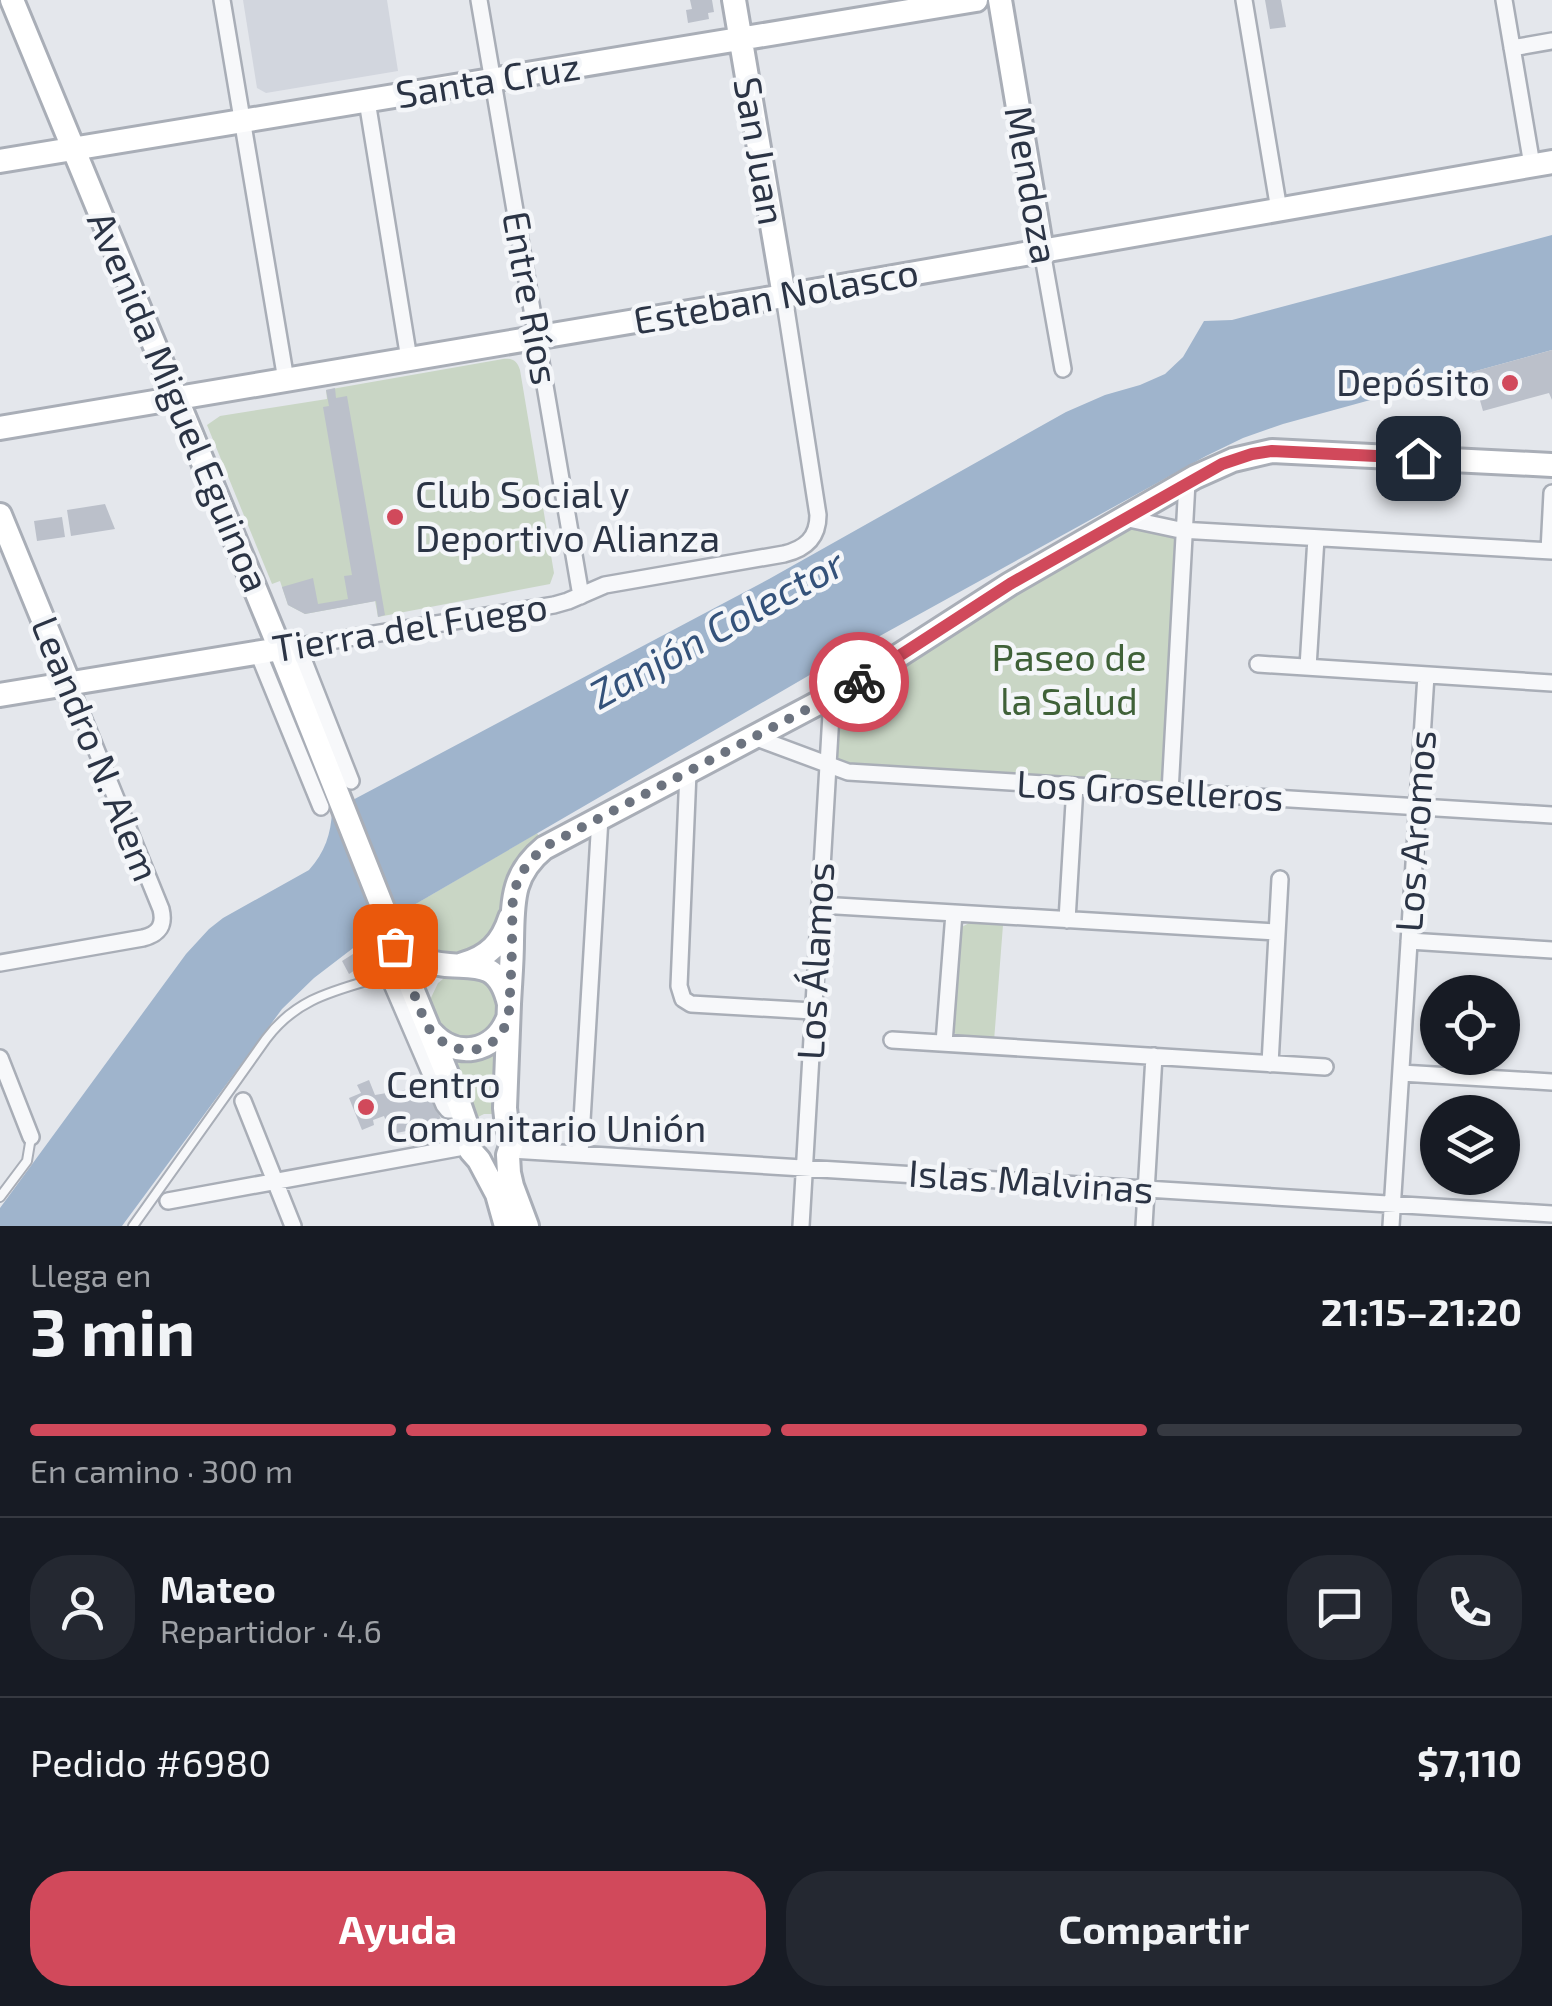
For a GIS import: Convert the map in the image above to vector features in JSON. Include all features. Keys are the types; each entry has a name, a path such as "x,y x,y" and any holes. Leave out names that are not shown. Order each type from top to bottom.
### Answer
{"main road":[{"name":"Avenida Miguel Eguinoa","path":"12,0 279,649 331,806 388,920"},
{"name":"San Juan","path":"734,0 784,296"},
{"name":"Santa Cruz","path":"0,162 976,0"},
{"name":"Mendoza","path":"1000,0 1042,251"},
{"name":"Esteban Nolasco","path":"0,428 1542,164"},
{"path":"528,1226 512,1186 512,1135 505,1108 512,915 522,873 534,856 550,844 832,696 1010,584 1187,482 1233,460 1272,451 1552,465"},
{"name":"Leandro N. Alem","path":"0,515 69,684"},
{"name":"Tierra del Fuego","path":"0,695 279,649"},
{"path":"388,920 414,954 436,964 460,965 481,967 504,986 509,1007 504,1028 485,1046 473,1050 448,1046 433,1035 426,1021 424,1001 429,985 441,972 460,965 478,959 495,947 512,915"},
{"path":"388,920 462,1110 472,1147 497,1194 506,1226"},
{"path":"472,1147 478,1123 498,1120 507,1126"},
{"path":"472,1147 494,1163 509,1152"}],"street":[{"path":"222,0 286,380"},
{"name":"Entre Ríos","path":"479,0 581,596"},
{"path":"1244,0 1279,210"},
{"path":"1504,0 1512,48 1542,164"},
{"path":"1512,48 1552,40"},
{"path":"367,101 410,359"},
{"name":"Mendoza","path":"1042,251 1062,369"},
{"name":"San Juan","path":"784,296 818,515 818,527 812,538"},
{"path":"1170,792 1187,482"},
{"path":"1124,518 1184,530 1550,551 1552,493"},
{"name":"Tierra del Fuego","path":"279,649 554,605 604,585 790,553 812,538"},
{"path":"1308,667 1316,538"},
{"path":"279,649 350,781"},
{"path":"1258,664 1552,684"},
{"name":"Los Aromos","path":"1391,1226 1426,675"},
{"name":"Leandro N. Alem","path":"0,963 144,938 154,935 163,919 69,684"},
{"name":"Los Álamos","path":"801,1226 832,696"},
{"name":"Los Groselleros","path":"754,738 828,766 859,773 1552,815"},
{"path":"688,772 679,986 683,999 691,1004 814,1011"},
{"path":"1067,920 1075,786"},
{"path":"580,1154 600,818"},
{"path":"1270,1064 1280,880"},
{"path":"820,905 1277,932"},
{"path":"944,1043 954,913"},
{"path":"1409,941 1552,950"},
{"path":"388,975 444,1105 448,1110 462,1110"},
{"path":"892,1040 1325,1067"},
{"path":"1144,1226 1154,1056"},
{"path":"0,1058 31,1138"},
{"path":"1400,1072 1552,1082"},
{"path":"243,1100 293,1226"},
{"path":"168,1201 472,1147"},
{"name":"Islas Malvinas","path":"509,1152 1552,1214"}],"lane":[{"path":"133,1226 272,1030 294,1010 322,995 388,975"},
{"path":"235,1083 243,1100"},
{"path":"0,1197 27,1160 31,1138"},
{"path":"147,1206 168,1201"}],"shaded area":[{"path":"243,0 387,0 398,71 266,93 257,88"}],"green space":[{"name":"Club Social y Deportivo Alianza","path":"503,359 514,361 520,370 554,573 550,584 378,617 375,601 305,614 288,605 280,581 272,584 207,425 220,416 327,399 326,390"},
{"name":"Paseo de la Salud","path":"1130,529 1169,535 1177,542 1164,771 1158,784 848,765 838,759 835,732 846,701 1116,533"},
{"path":"537,833 541,840 507,879 495,933 467,955 445,957 419,947 395,916"},
{"path":"969,923 1003,925 994,1041 961,1038 953,1032 960,928"},
{"path":"449,974 489,978 503,1010 481,1041 444,1036 429,1002 438,983"},
{"path":"501,1043 496,1114 474,1119 448,1055"}],"water":[{"name":"Zanjón Colector","path":"1552,235 1552,350 1243,438 820,669 395,916 314,978 282,1009 122,1226 0,1226 0,1208 186,954 223,918 309,870 326,842 332,811 769,579 1066,412 1165,374 1183,357 1204,321 1232,320"}],"building":[{"path":"690,0 712,0 714,12 708,13 709,19 688,23 686,10 692,9"},
{"path":"1265,0 1281,0 1286,27 1270,29"},
{"name":"Depósito","path":"1552,350 1552,400 1549,393 1483,411 1472,372"},
{"path":"335,388 336,398 347,396 385,615 378,617 376,601 305,614 288,605 282,587 313,578 318,604 348,599 344,576 352,575 323,407 329,406 326,390"},
{"path":"105,504 115,529 71,536 67,510"},
{"path":"62,517 65,537 37,541 34,521"},
{"path":"353,954 360,967 349,974 342,961"},
{"path":"369,1080 375,1095 427,1086 443,1124 391,1134 384,1116 362,1130 349,1098 361,1093 357,1085"}],"way so far":[{"path":"395,946 433,1035 460,1050 485,1046 500,1034 508,1017 514,893 534,856 550,844 859,682"}],"place":[{"name":"Depósito","path":"1510,383"},
{"name":"Club Social y Deportivo Alianza","path":"395,517"},
{"name":"Centro Comunitario Unión","path":"366,1107"}],"route":[{"path":"859,682 1010,584 1222,464 1272,451 1418,458"}]}
